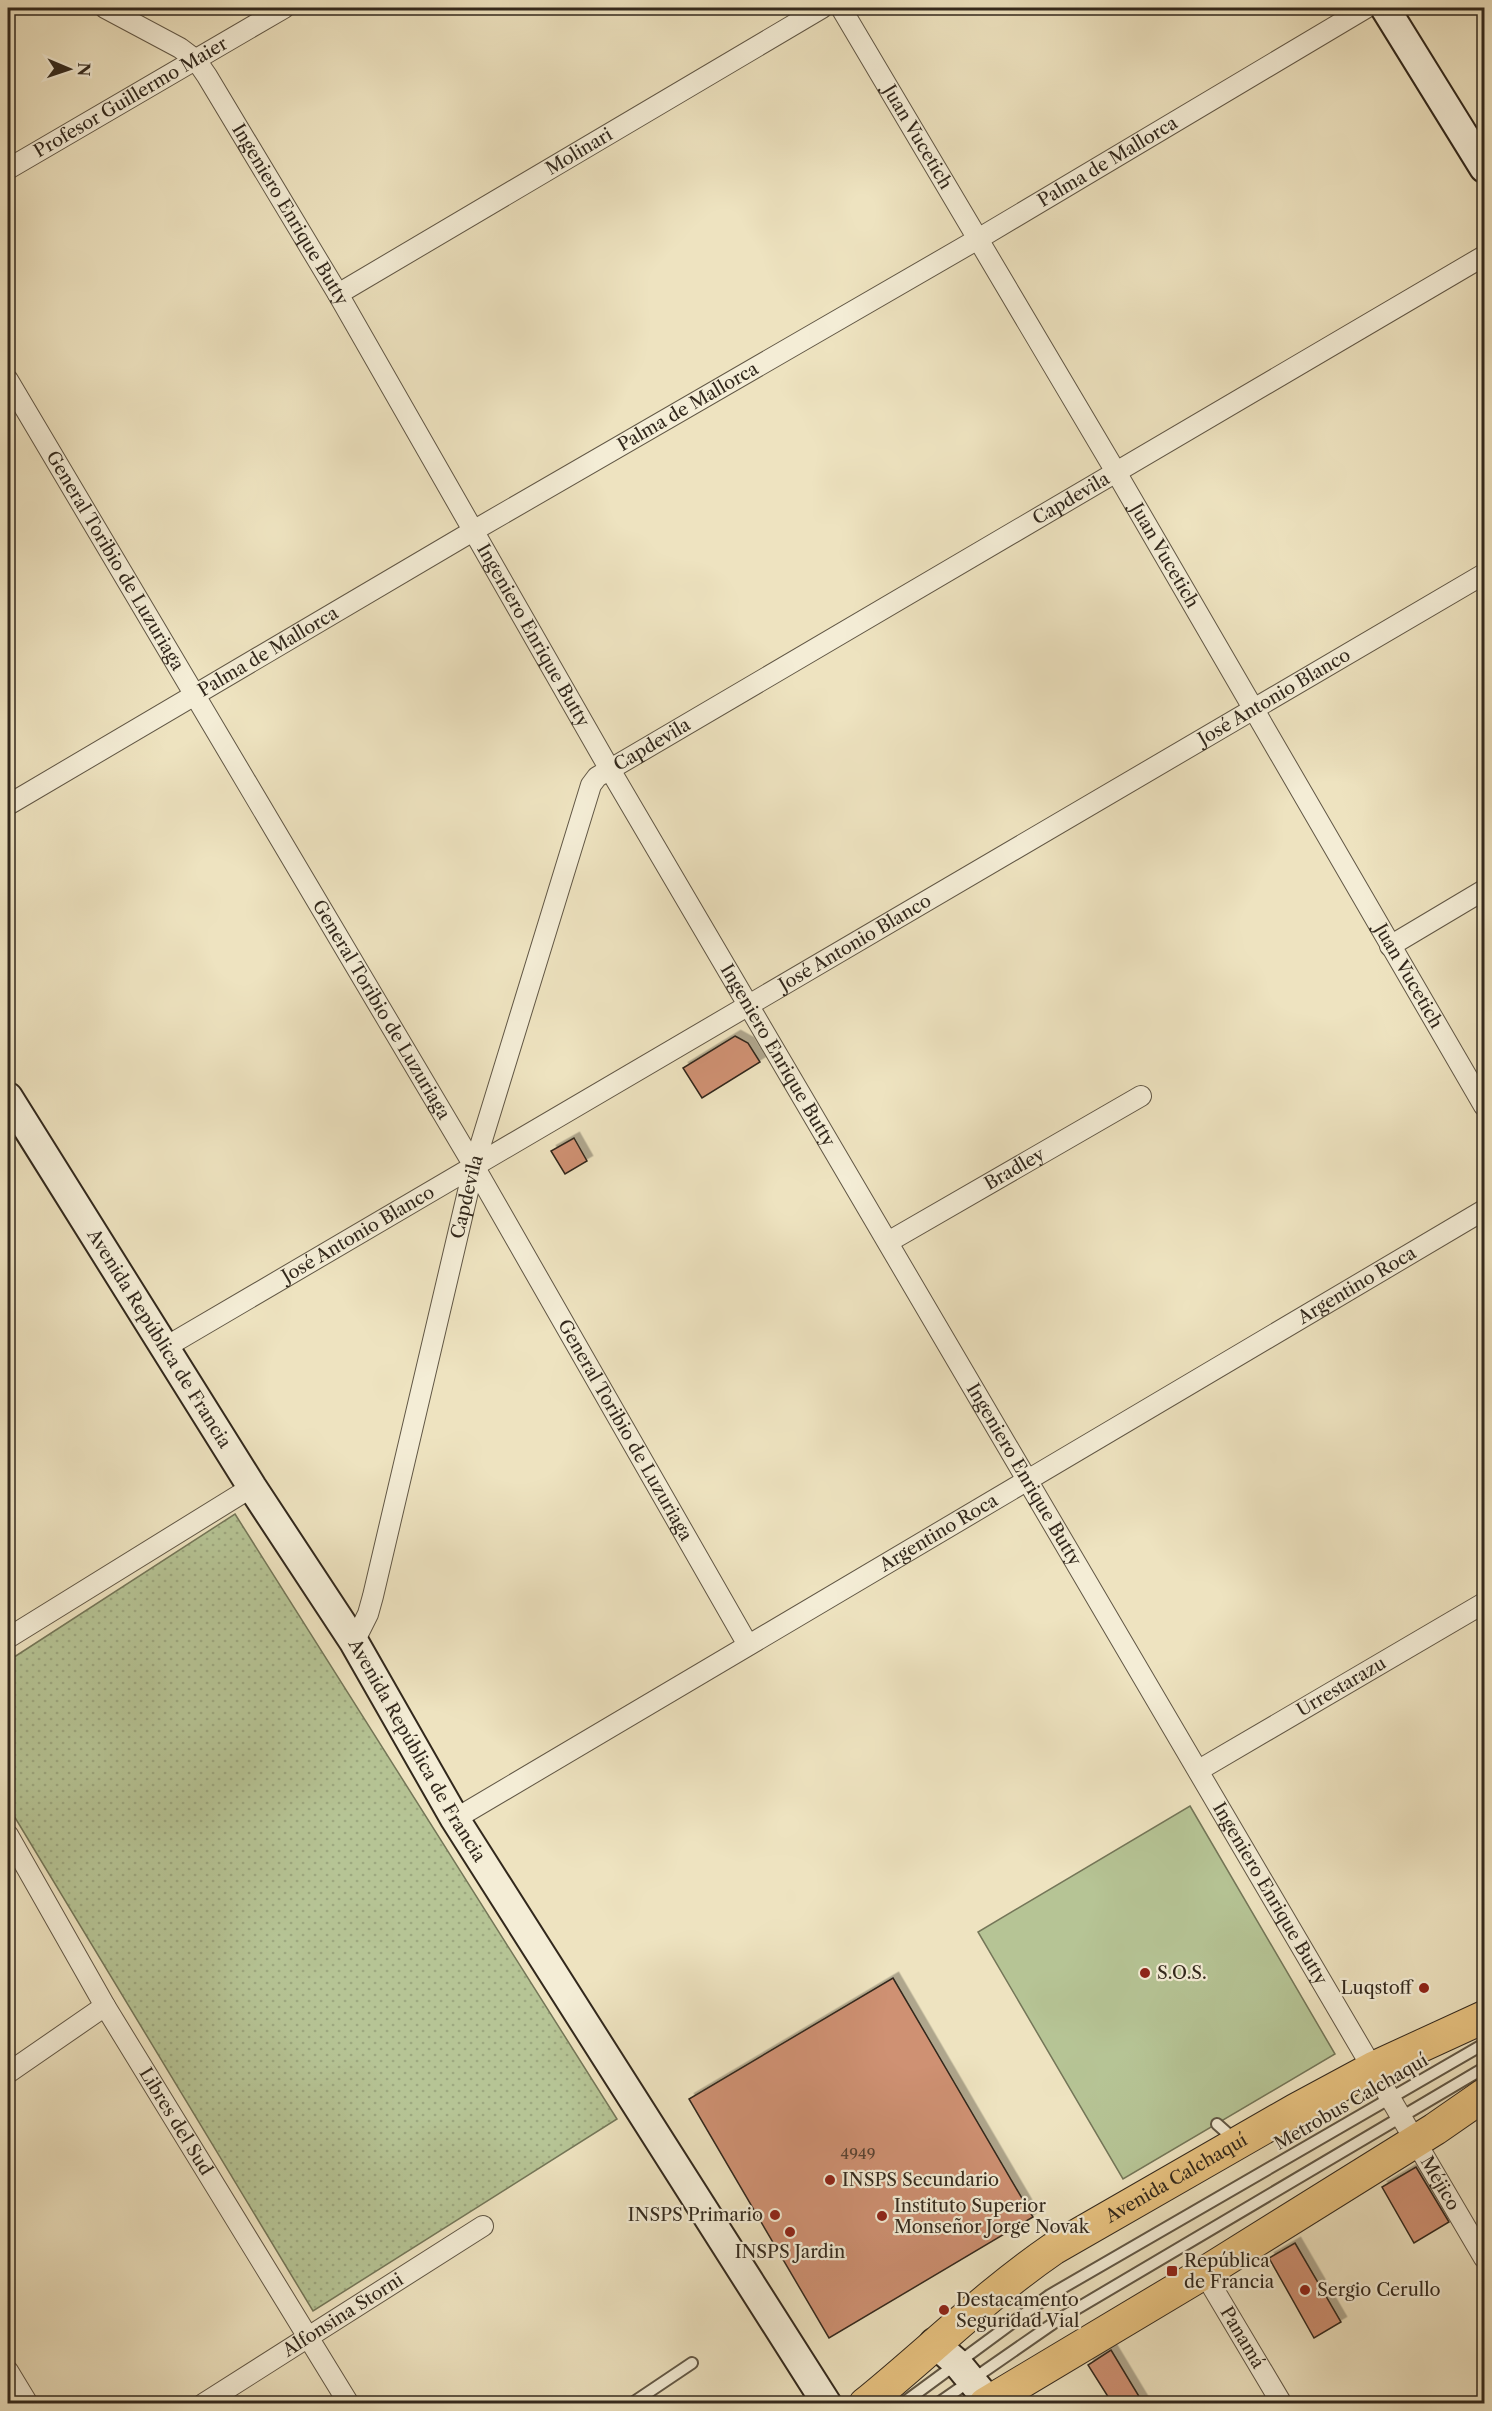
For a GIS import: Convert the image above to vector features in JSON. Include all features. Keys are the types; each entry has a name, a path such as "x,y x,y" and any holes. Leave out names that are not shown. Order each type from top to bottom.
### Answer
{"main road":[{"path":"1385,8 1485,168"},
{"name":"Avenida República de Francia","path":"8,1097 252,1487 354,1642 455,1819 827,2403"},
{"name":"Avenida Calchaquí","path":"971,2382 1030,2265 1228,2133 1485,2017"},
{"name":"Avenida Calchaquí","path":"865,2403 971,2382 1204,2272 1408,2129 1485,2096"}],"street":[{"name":"Ingeniero Enrique Butty","path":"105,8 180,48 196,60 338,294 609,768 1029,1479 1408,2129"},
{"name":"Profesor Guillermo Maier","path":"8,169 284,8"},
{"name":"Molinari","path":"338,294 822,8"},
{"name":"Juan Vucetich","path":"841,8 1116,472 1485,1106"},
{"name":"Palma de Mallorca","path":"8,805 473,531 978,239 1366,8"},
{"name":"Capdevila","path":"354,1642 368,1614 373,1596 474,1166 591,785 609,768 1485,256"},
{"name":"General Toribio de Luzuriaga","path":"8,380 474,1166 748,1645"},
{"name":"José Antonio Blanco","path":"164,1348 1485,573"},
{"path":"1390,946 1485,890"},
{"name":"Bradley","path":"888,1242 1141,1096"},
{"name":"Argentino Roca","path":"455,1819 1485,1210"},
{"path":"8,1638 252,1487"},
{"name":"Urrestarazu","path":"1198,1770 1485,1603"},
{"name":"Libres del Sud","path":"8,1835 105,2006 349,2403"},
{"path":"8,2073 105,2006"},
{"name":"Méjico","path":"1408,2129 1485,2258"},
{"name":"Alfonsina Storni","path":"203,2403 483,2226"},
{"name":"Panamá","path":"1204,2272 1282,2403"},
{"path":"8,2371 28,2403"}],"lane":[{"name":"Metrobus Calchaquí","path":"902,2403 971,2382 1050,2295 1485,2044"},
{"name":"Metrobus Calchaquí","path":"937,2403 971,2382 1061,2318 1408,2129 1485,2068"},
{"path":"631,2403 692,2362"}],"green space":[{"path":"235,1514 617,2119 313,2311 8,1806 8,1661"},
{"name":"S.O.S.","path":"1190,1806 1335,2054 1123,2179 978,1932"}],"building":[{"path":"735,1036 748,1043 760,1062 702,1098 683,1068"},
{"path":"574,1138 587,1161 565,1174 551,1151"},
{"path":"893,1978 1033,2217 829,2338 689,2099"},
{"path":"1416,2167 1449,2222 1414,2243 1382,2187"},
{"name":"Sergio Cerullo","path":"1295,2243 1341,2322 1314,2338 1269,2258"},
{"path":"1111,2350 1143,2403 1112,2403 1088,2365"}],"place":[{"name":"S.O.S.","path":"1145,1973"},
{"name":"Luqstoff","path":"1424,1988"},
{"name":"INSPS Secundario","path":"830,2180"},
{"name":"INSPS Primario","path":"775,2215"},
{"name":"Instituto Superior Monseñor Jorge Novak","path":"882,2216"},
{"name":"INSPS Jardin","path":"790,2232"},
{"name":"República de Francia","path":"1172,2271"},
{"name":"Sergio Cerullo","path":"1305,2290"},
{"name":"Destacamento Seguridad Vial","path":"944,2310"}]}
